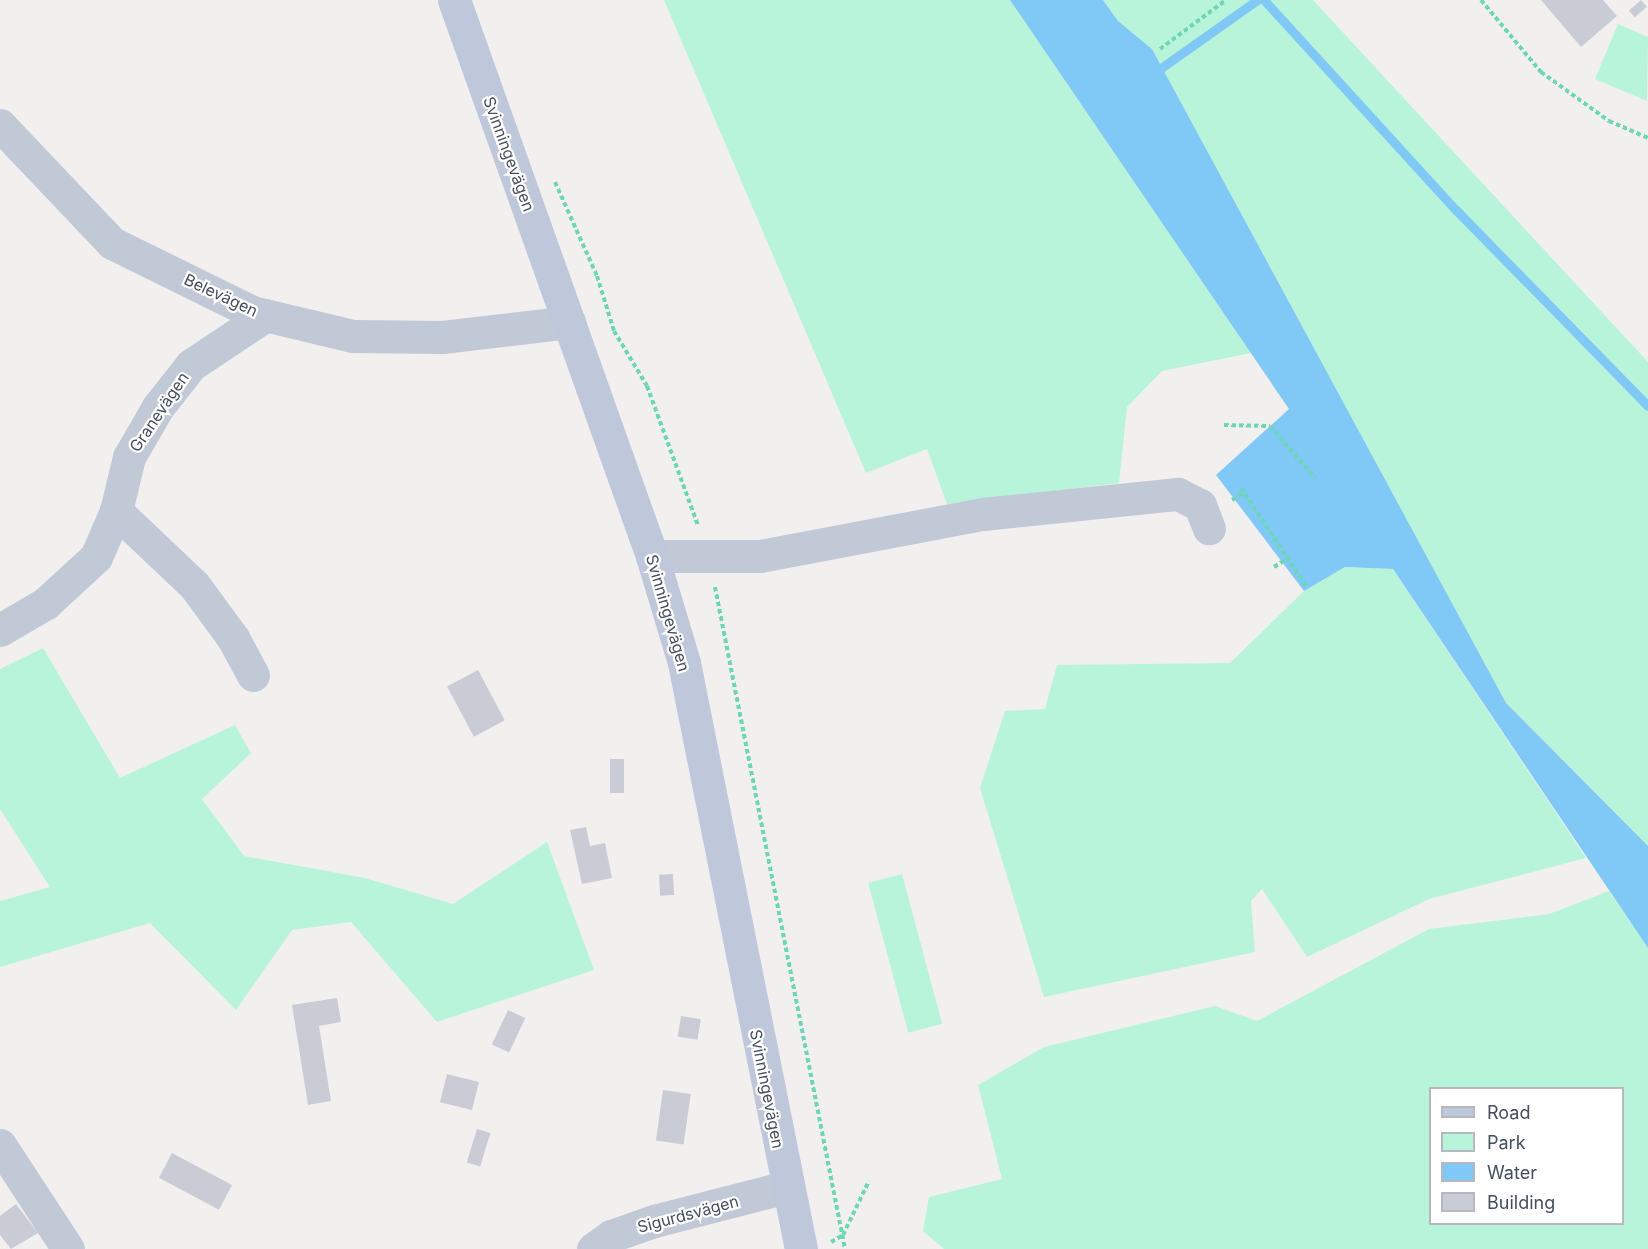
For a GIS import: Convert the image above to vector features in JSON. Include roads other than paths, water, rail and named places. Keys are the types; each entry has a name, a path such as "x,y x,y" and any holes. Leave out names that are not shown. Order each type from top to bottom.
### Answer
{"main road":[{"name":"Svinningevägen","path":"454,0 652,556 684,663 714,805 786,1187 814,1247"}],"street":[{"name":"Belevägen","path":"0,126 112,243 266,315 353,336 442,337 569,322"},
{"name":"Granevägen","path":"0,630 46,603 96,557 116,511 129,457 158,406 191,365 266,315"},
{"path":"652,556 760,556 983,514 1178,494 1218,515"},
{"path":"116,511 194,585 233,638 253,675"},
{"path":"0,1145 68,1249"},
{"name":"Sigurdsvägen","path":"593,1249 610,1236 654,1221 786,1187"}],"water":[{"path":"1010,0 1103,0 1118,21 1152,49 1506,703 1648,846 1648,948 1393,569 1345,567 1304,591 1216,475 1289,409"}],"waterway":[{"path":"1161,68 1257,0"},
{"path":"1264,0 1456,210 1648,406"}]}
